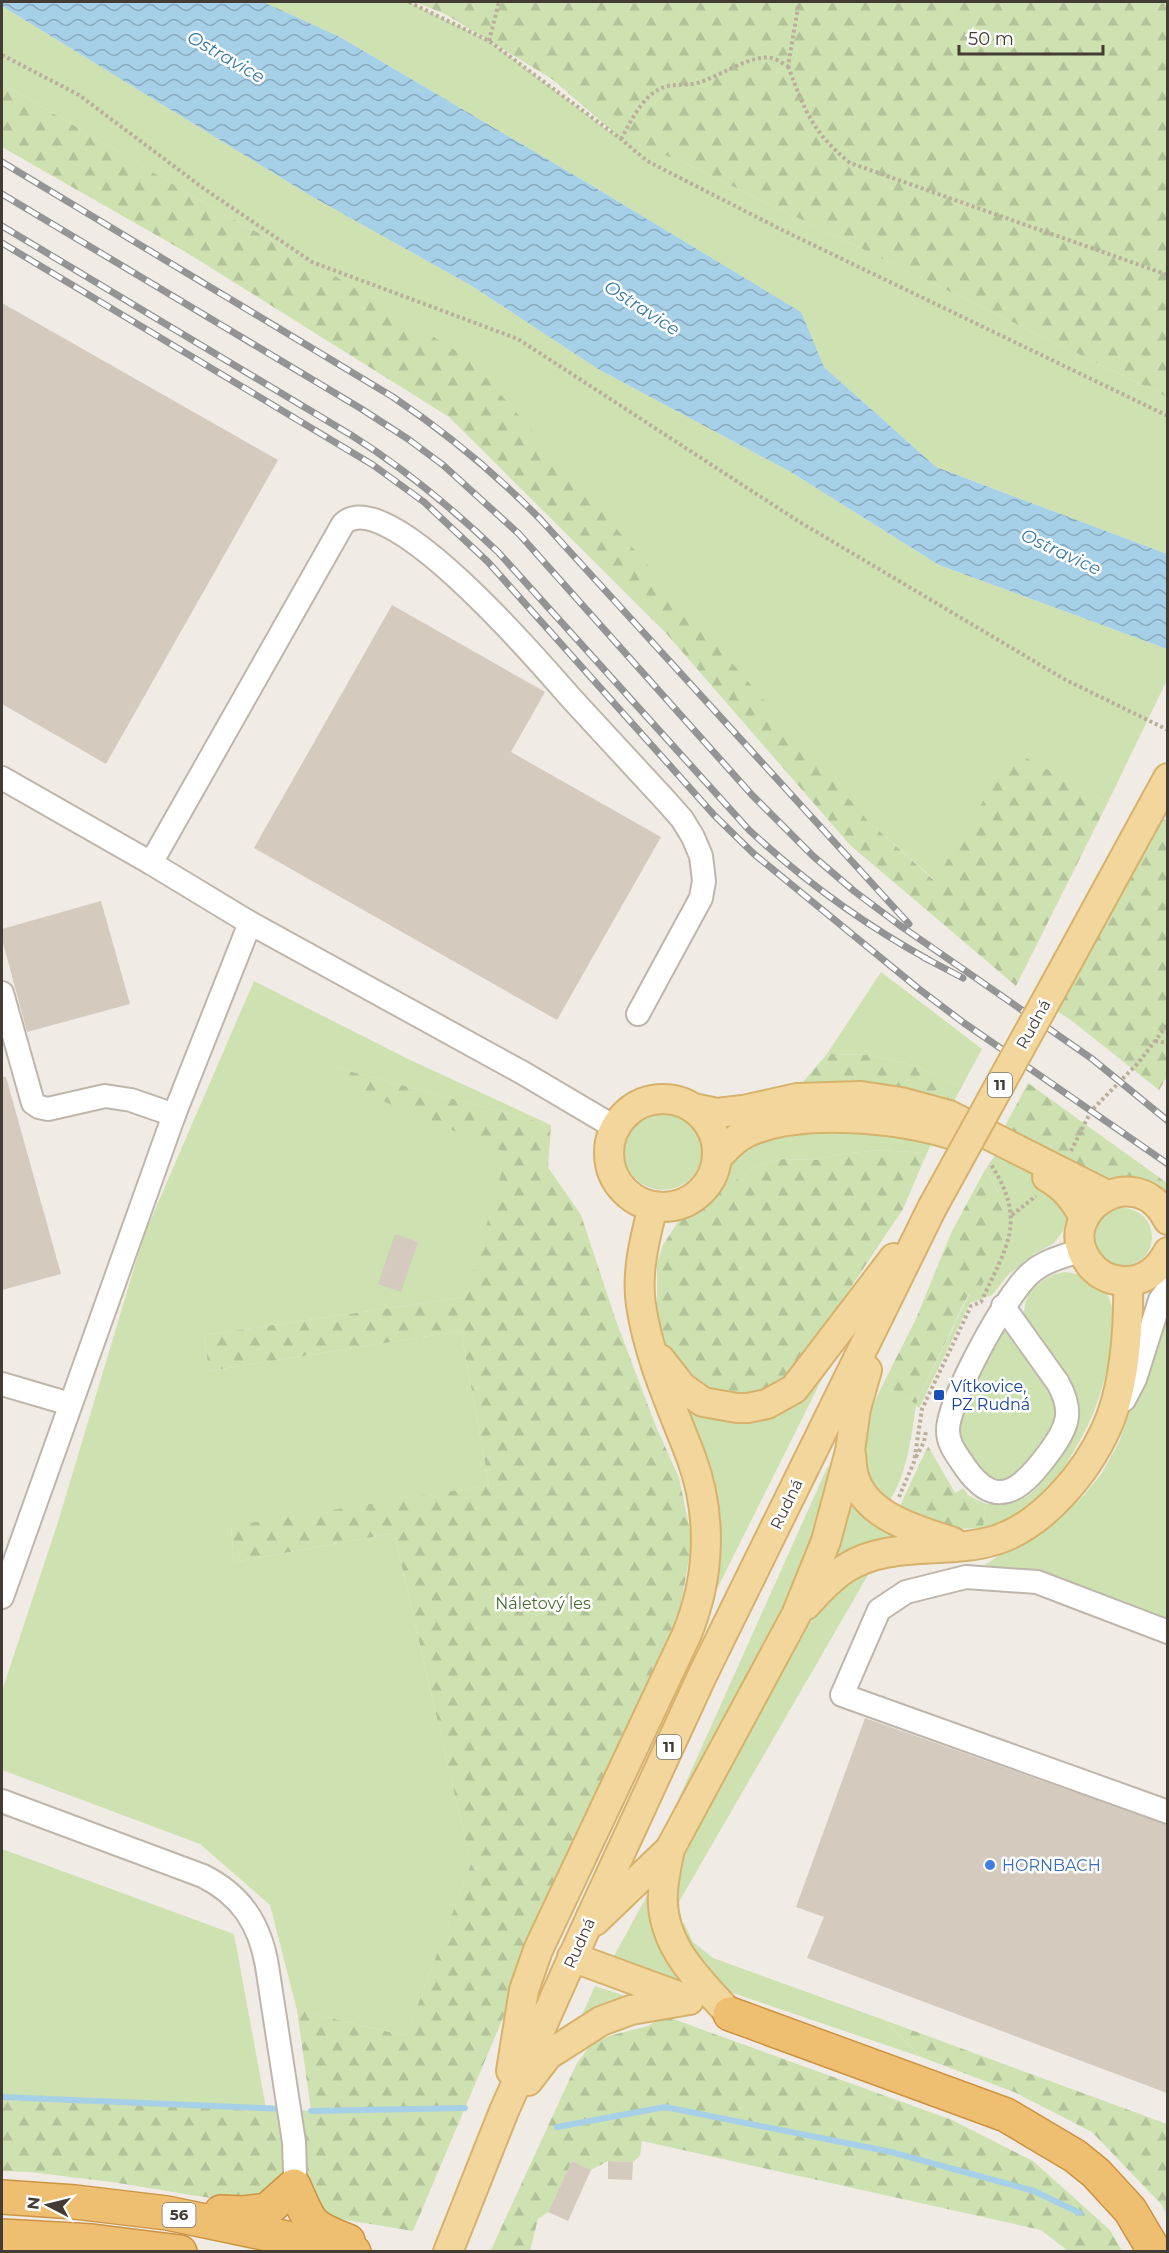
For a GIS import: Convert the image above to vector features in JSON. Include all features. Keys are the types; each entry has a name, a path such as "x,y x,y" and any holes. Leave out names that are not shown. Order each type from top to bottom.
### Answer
{"highway":[{"path":"730,2014 1016,2120 1076,2156 1096,2173 1130,2210 1155,2252"},
{"path":"75,2202 242,2213 267,2210 294,2186 310,2222 319,2230 374,2252"},
{"name":"56","path":"2,2197 75,2202 167,2213 354,2252"},
{"name":"56","path":"2,2236 92,2241 180,2252"}],"main road":[{"name":"Rudná","path":"453,2239 504,2111 572,1957 702,1676 932,1209 1167,778"},
{"path":"693,1108 717,1113 743,1110 797,1098 861,1096 901,1102 949,1114 1058,1177 1084,1218"},
{"path":"654,1100 679,1101 693,1108 701,1114 712,1130 717,1149 717,1158 710,1180 695,1197 675,1206 653,1206 628,1194 613,1172 610,1145 616,1128 632,1109 654,1100"},
{"path":"717,1158 729,1144 748,1132 791,1121 823,1118 899,1122 975,1142 1107,1195"},
{"path":"1167,1220 1155,1202 1144,1195 1132,1191 1119,1191 1107,1195 1090,1208 1081,1228 1082,1250 1086,1259 1100,1274 1118,1281 1128,1282 1142,1279 1163,1262 1167,1252"},
{"path":"504,2111 524,1990 538,1950 686,1636 698,1606 702,1587 707,1548 703,1504 692,1459 656,1369 641,1304 640,1277 653,1206"},
{"path":"650,1344 682,1387 703,1402 737,1408 756,1408 767,1404 785,1395 802,1379 932,1209"},
{"path":"796,1615 839,1573 865,1559 884,1553 963,1546 996,1540 1011,1534 1044,1513 1074,1479 1106,1430 1115,1402 1124,1357 1128,1282"},
{"path":"584,1932 670,1849 796,1615 826,1541 850,1451 858,1399 894,1285"},
{"path":"850,1451 853,1474 861,1494 887,1515 926,1533 963,1546"},
{"path":"670,1849 663,1891 665,1917 670,1936 685,1963 730,2014"},
{"path":"572,1957 730,2014"},
{"path":"504,2111 548,2055 589,2027 631,2010 689,2000"}],"street":[{"path":"151,862 343,524 347,519 354,517 374,520 395,530 425,550 486,606 667,802 682,819 693,837 704,868 701,898 638,1014"},
{"path":"2,778 151,862 250,923 523,1073 616,1128"},
{"path":"2,1597 174,1114 250,923"},
{"path":"2,993 33,1103 48,1109 105,1096 131,1100 174,1114"},
{"path":"1003,1306 1058,1383 1064,1393 1068,1412 1064,1430 1026,1482 1017,1488 1000,1491 985,1489 975,1482 952,1447 948,1424 953,1403 1003,1306 1025,1277 1038,1268 1082,1250"},
{"path":"1106,1430 1135,1379 1160,1300 1167,1289"},
{"path":"2,1384 70,1404"},
{"path":"1167,1632 1037,1582 966,1577 906,1592 879,1610 842,1695 1167,1812"},
{"path":"2,1801 203,1876 228,1891 248,1913 258,1931 267,1966 294,2142 296,2172 294,2186"}],"path":[{"path":"409,2 489,41 647,161 790,234 1167,416"},
{"path":"489,41 498,2"},
{"path":"799,2 788,66 808,117 829,146 850,163 1167,275"},
{"path":"2,55 79,94 203,188 312,262 518,339 808,527 1064,679 1167,730"},
{"path":"621,139 634,114 653,93 667,86 683,83 694,84 718,76 749,60 771,58 788,66"},
{"path":"1012,1215 1058,1177 1091,1111 1139,1062 1167,1024"},
{"path":"1154,1041 1167,1042"},
{"path":"914,1461 922,1409 971,1306 981,1302 1008,1244 1012,1215 1005,1189 975,1142"},
{"path":"887,1515 897,1502 924,1442 926,1425"}],"green space":[{"path":"262,2 409,2 489,41 610,132 687,164 1167,397 1167,554 936,467 824,367 800,312 340,37"},
{"path":"415,2 1167,2 1167,397 687,164 618,136 552,79 445,14"},
{"path":"2,6 311,196 472,286 598,369 789,471 939,565 1167,649 1167,680 1108,802 1013,752 936,881 869,822 312,262 220,212 2,83"},
{"path":"2,83 220,212 312,262 471,360 869,822 935,881 1013,751 1108,802 1016,986 850,845 665,632 449,417 184,251 2,147"},
{"path":"1163,819 1168,821 1168,1075 1159,1090 1057,1011"},
{"path":"881,972 982,1049 962,1086 912,1065 869,1055 827,1054"},
{"path":"254,981 408,1059 551,1125 330,1066 329,1078 508,1153 466,1297 204,1335 209,1371 461,1331 489,1485 231,1527 234,1562 394,1533 471,1864 406,2036 297,2010 270,1905 200,1844 2,1770 2,1691 58,1522 144,1235"},
{"path":"827,1054 869,1055 912,1065 962,1086 952,1105 797,1089"},
{"name":"Náletový les","path":"330,1066 551,1125 548,1167 581,1215 615,1318 655,1424 679,1478 692,1540 680,1611 579,1838 413,2231 112,2182 2,2171 2,2102 80,2098 311,2111 297,2010 406,2036 471,1864 394,1533 234,1562 231,1526 489,1485 461,1331 209,1371 204,1335 466,1297 507,1153 328,1078"},
{"path":"1028,1083 1167,1183 1167,1201 1102,1183 1003,1130"},
{"path":"663,1112 678,1115 695,1129 702,1151 699,1166 685,1183 663,1190 648,1187 631,1173 624,1151 627,1136 641,1119"},
{"path":"817,1127 934,1138 927,1153 880,1150 841,1154 818,1160 783,1159 754,1167 717,1194 737,1155 746,1146"},
{"path":"880,1150 927,1153 903,1209 789,1378 751,1398 702,1387 675,1361 667,1347 657,1314 657,1263 663,1245 678,1222 754,1167 783,1159 818,1160 841,1154"},
{"path":"996,1154 1052,1184 1068,1215 1063,1231 1054,1243 1034,1254 1008,1275 992,1295 970,1303 919,1408 916,1405 904,1470 887,1505 861,1469 866,1419 882,1386 916,1404 969,1295 998,1192 986,1168"},
{"path":"986,1168 1003,1207 1005,1229 1003,1238 979,1291 968,1295 916,1404 882,1386 916,1319 951,1233"},
{"path":"1117,1208 1129,1208 1144,1216 1152,1231 1152,1243 1144,1258 1129,1266 1117,1266 1102,1258 1094,1243 1094,1231 1102,1216"},
{"path":"1064,1272 1082,1276 1098,1284 1107,1294 1111,1306 1113,1336 1102,1388 1083,1435 1047,1490 1033,1504 1020,1512 983,1528 986,1504 1002,1504 1022,1499 1041,1483 1070,1441 1080,1418 1078,1400 1026,1323 1024,1314 1028,1297 1039,1283"},
{"path":"1167,1309 1167,1630 1037,1582 966,1577 1000,1555 1033,1539 1060,1518 1084,1495 1102,1473 1119,1442"},
{"path":"1008,1329 1056,1400 1057,1408 1053,1427 1024,1472 1008,1481 998,1480 980,1468 966,1448 957,1429 964,1404 1001,1332"},
{"path":"828,1367 712,1599 674,1394"},
{"path":"928,1446 955,1493 963,1488 969,1496 986,1504 983,1528 956,1529 897,1512"},
{"path":"835,1461 807,1568 669,1820 827,1468"},
{"path":"850,1490 914,1540 831,1562"},
{"path":"872,1568 676,1907 679,1860 813,1614 835,1586"},
{"path":"2,1849 234,1934 266,2108 80,2098 2,2102"},
{"path":"649,1892 688,1983 613,1958"},
{"path":"675,1922 684,1923 693,1942 713,1958 884,2020 921,2057 727,1991 703,1972"},
{"path":"595,1986 632,1998 578,2024"},
{"path":"665,2019 673,2019 952,2120 1033,2161 1110,2230 1122,2251 1068,2251 1041,2230 642,2141 640,2156 633,2162 608,2161 591,2170 572,2161 548,2212 538,2219 530,2251 490,2252 577,2063 590,2046 609,2036"},
{"path":"884,2020 1167,2124 1167,2215 1161,2204 1092,2132 1014,2092 921,2057"}],"water":[{"name":"Ostravice","path":"2,2 263,2 340,37 801,312 824,367 936,467 1167,554 1167,649 939,565 789,471 598,369 472,286 311,196 2,6"}],"building":[{"path":"2,303 278,460 106,764 2,704"},
{"path":"392,605 545,692 511,752 661,837 557,1020 254,848"},
{"path":"101,901 130,1004 27,1032 2,939 2,929"},
{"path":"2,1077 6,1077 61,1274 2,1290"},
{"path":"395,1234 418,1242 401,1292 378,1284"},
{"name":"HORNBACH","path":"865,1718 1167,1825 1167,2093 807,1958 824,1917 796,1907"},
{"path":"572,2161 591,2170 568,2221 548,2212"},
{"path":"608,2161 633,2162 632,2180 608,2179"}],"waterway":[{"path":"2,2097 286,2109"},
{"path":"557,2127 665,2107 891,2152 1034,2191 1080,2213"},
{"path":"311,2111 465,2108"}],"railway":[{"path":"2,162 393,397 470,455 541,520 909,924"},
{"path":"2,194 360,408 443,465 519,534 752,795 813,856 898,924 1091,1058 1168,1121"},
{"path":"2,226 351,435 428,490 498,552 749,830 835,901 881,932 929,960"},
{"path":"2,243 373,465 424,502 488,562 714,815 754,854 964,1023 1168,1164"},
{"path":"923,957 963,978"}],"place":[{"name":"Vítkovice, PZ Rudná","path":"939,1395"},
{"name":"HORNBACH","path":"990,1865"}]}
